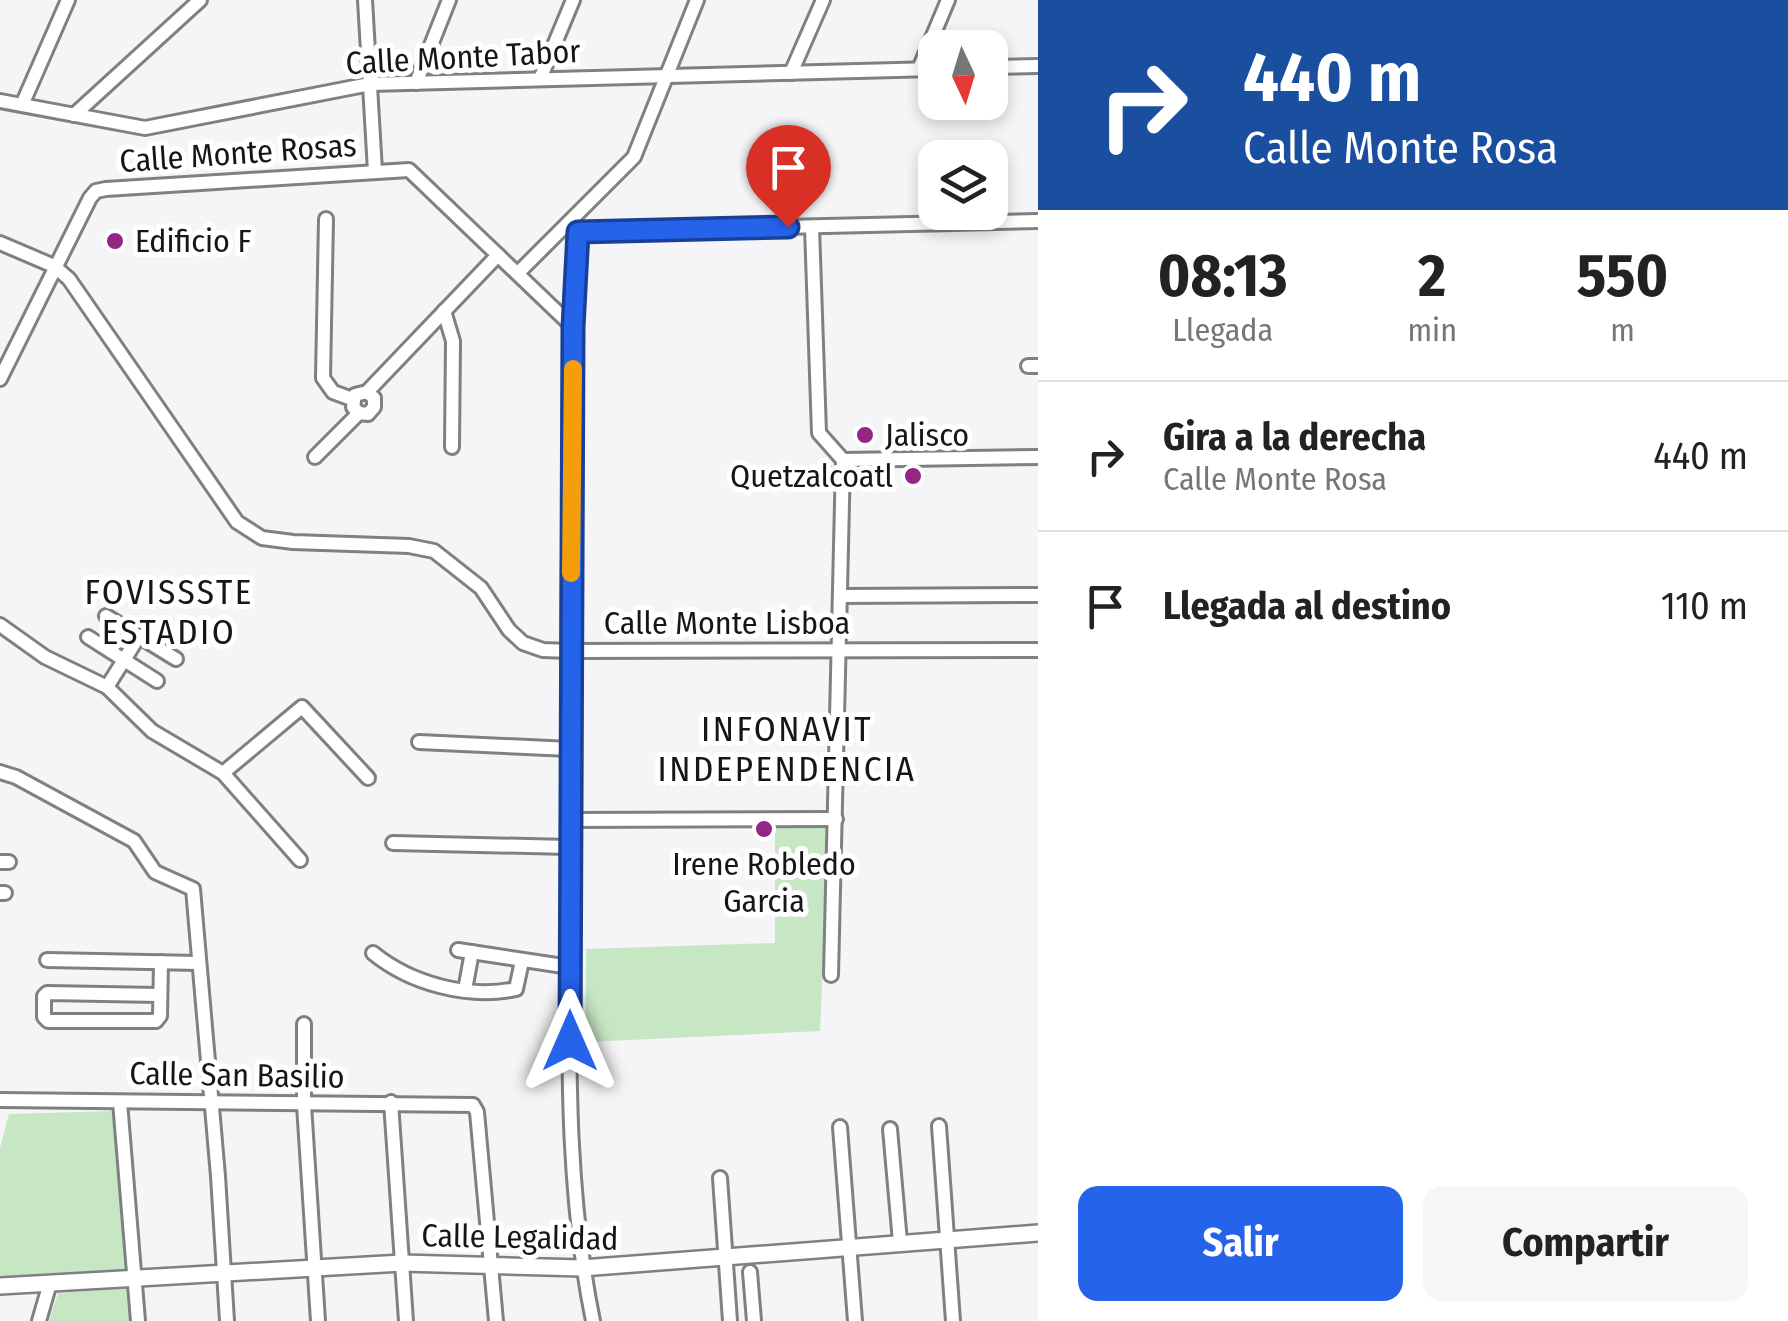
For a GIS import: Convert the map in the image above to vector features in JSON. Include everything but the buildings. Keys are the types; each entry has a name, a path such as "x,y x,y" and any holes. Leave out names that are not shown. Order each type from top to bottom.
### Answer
{"street":[{"path":"22,105 68,0"},
{"path":"74,115 200,0"},
{"path":"365,0 376,172"},
{"path":"416,82 450,0"},
{"path":"540,79 574,0"},
{"path":"518,273 574,228 634,157 697,0"},
{"path":"791,72 822,0"},
{"path":"935,30 948,0"},
{"path":"1008,67 1038,66"},
{"name":"Calle Monte Tabor","path":"0,101 145,128 370,84 918,69"},
{"name":"Calle Monte Rosas","path":"54,266 96,191 409,170 498,254"},
{"path":"326,219 323,378 333,392 352,399"},
{"path":"574,228 1038,220"},
{"path":"812,226 818,433 843,460 831,975"},
{"path":"574,228 570,1115 582,1268 594,1321"},
{"name":"Calle Monte Lisboa","path":"0,243 54,266 88,302 168,426 237,522 262,538 356,542 434,552 481,588 509,630 523,643 542,650 570,652 1038,650"},
{"path":"367,392 498,254 573,327"},
{"path":"0,379 54,266"},
{"path":"444,311 452,340 452,447"},
{"path":"315,457 358,414 368,414 374,407 374,398 367,392 358,392 352,399 358,414"},
{"path":"843,460 1038,457"},
{"path":"789,475 843,476"},
{"path":"841,596 1038,595"},
{"path":"106,616 176,659"},
{"path":"0,625 45,657 107,687 152,730 223,772 300,860"},
{"path":"107,687 139,636"},
{"path":"88,637 158,680"},
{"path":"223,772 302,708 368,778"},
{"path":"419,742 570,749"},
{"path":"0,772 134,841 155,872 193,890 227,1321"},
{"path":"569,820 836,819"},
{"path":"393,843 569,848"},
{"path":"464,990 465,951 570,967"},
{"path":"373,953 415,979 464,990 516,990 522,961"},
{"path":"46,960 200,963"},
{"path":"160,995 47,993 43,1015 48,1021 153,1022 160,1016 161,962"},
{"path":"304,1024 304,1104 318,1321"},
{"path":"120,1102 138,1321"},
{"path":"391,1102 406,1321"},
{"name":"Calle San Basilio","path":"1,1103 473,1105 477,1112 492,1265"},
{"path":"939,1126 953,1321"},
{"path":"840,1127 855,1321"},
{"path":"890,1129 900,1242"},
{"path":"720,1178 730,1321"},
{"name":"Calle Legalidad","path":"0,1286 402,1263 582,1268 1038,1233"},
{"path":"492,1265 496,1321"},
{"path":"750,1272 754,1321"},
{"path":"39,1321 50,1283"}],"green space":[{"path":"775,827 829,828 820,1031 586,1042 586,949 775,943"},
{"path":"114,1111 129,1273 0,1277 0,1148 9,1114"},
{"path":"130,1288 132,1321 49,1321 58,1293"}],"slow traffic":[{"path":"571,573 573,369"}],"place":[{"name":"Edificio F","path":"115,241"},
{"name":"Jalisco","path":"865,435"},
{"name":"Quetzalcoatl","path":"913,476"},
{"name":"Irene Robledo Garcia","path":"764,829"}],"district":[{"name":"FOVISSSTE ESTADIO","path":"169,612"},
{"name":"INFONAVIT INDEPENDENCIA","path":"787,749"}],"route":[{"path":"570,1041 573,327 578,232 788,227"}]}
